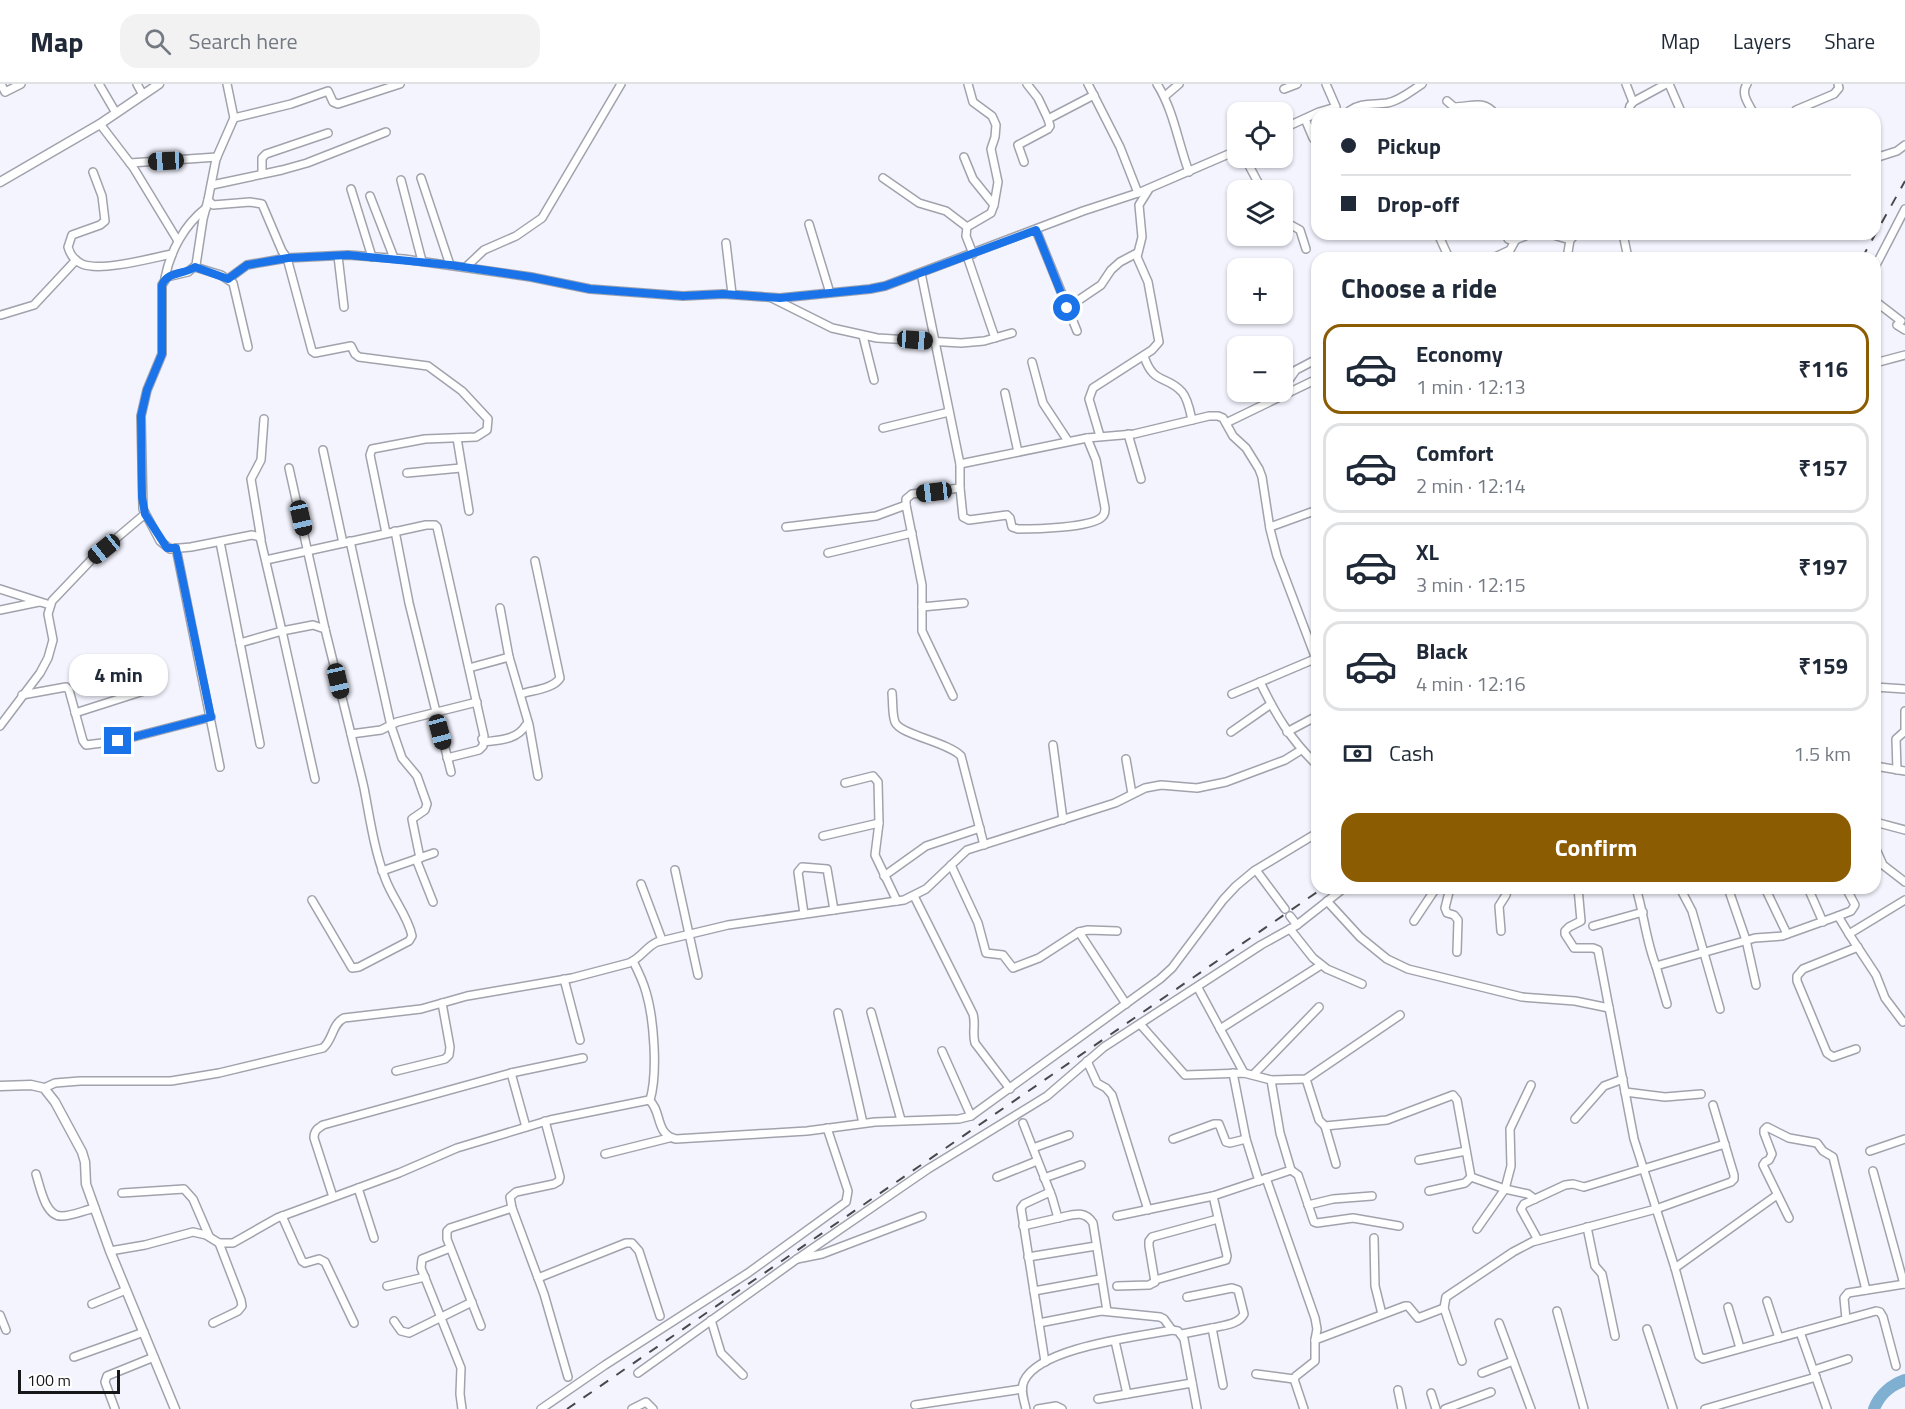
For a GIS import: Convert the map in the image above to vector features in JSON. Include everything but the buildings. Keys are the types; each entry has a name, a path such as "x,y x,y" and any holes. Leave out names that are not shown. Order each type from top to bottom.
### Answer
{"street":[{"path":"1,84 5,92 21,84"},
{"path":"99,84 116,113"},
{"path":"137,84 143,95"},
{"path":"0,182 100,124 159,84"},
{"path":"165,278 188,272 195,267 217,157 234,118 227,84"},
{"path":"234,118 291,104 328,91 334,102 338,104 400,84"},
{"path":"466,267 484,250 516,236 542,218 621,84"},
{"path":"967,227 992,212 998,182 991,149 996,125 992,116 973,102 968,84"},
{"path":"1024,162 1018,145 1050,126 1038,98 1027,84"},
{"path":"1088,84 1120,147 1138,193"},
{"path":"1157,84 1165,96 1178,142 1190,172"},
{"path":"1165,96 1179,84"},
{"path":"1284,89 1297,84"},
{"path":"1326,84 1336,107"},
{"path":"1356,108 1360,105 1396,100 1422,84"},
{"path":"1626,84 1633,102"},
{"path":"1630,108 1633,102 1667,84 1679,108"},
{"path":"1747,84 1744,96 1751,108"},
{"path":"1802,108 1838,92 1838,84"},
{"path":"1048,119 1094,95"},
{"path":"1446,101 1454,107 1481,104 1489,108"},
{"path":"1293,124 1311,116"},
{"path":"1305,118 1311,133"},
{"path":"100,124 151,194 178,242"},
{"path":"212,185 307,163 386,132"},
{"path":"262,174 262,158 266,154 328,133"},
{"path":"1881,156 1897,151 1905,145"},
{"path":"228,279 247,265 288,258 338,256 422,261 531,277 590,289 683,296 732,294 770,298 870,289 921,273 1083,211 1138,193 1227,155"},
{"path":"130,163 217,157"},
{"path":"964,157 974,179 994,206"},
{"path":"93,172 102,196 105,221 72,235 68,249 76,260 83,265 100,266 141,261 172,254"},
{"path":"421,178 450,265"},
{"path":"883,178 919,203 946,211 967,227"},
{"path":"401,180 422,261"},
{"path":"1100,436 1089,399 1093,388 1144,356 1159,342 1148,282 1139,264 1137,253 1143,237 1140,205 1149,188"},
{"path":"351,189 372,257"},
{"path":"370,196 394,258"},
{"path":"207,204 250,202 262,204 282,251 288,258 312,351 315,353 351,346 359,357 414,363 435,370 462,392 488,419 489,426 482,435 474,438 404,441 372,449 370,456 386,533"},
{"path":"207,204 192,220 178,242 161,289 162,354 147,390 141,416 142,497 145,514 164,545 170,549 252,535 261,538"},
{"path":"1881,255 1905,209"},
{"path":"810,224 830,292"},
{"path":"1293,226 1300,230 1306,249"},
{"path":"967,227 966,236 970,255 995,338"},
{"path":"1036,230 1077,331"},
{"path":"1506,252 1510,250 1515,241 1509,240"},
{"path":"1568,252 1570,240"},
{"path":"726,243 732,294"},
{"path":"1067,308 1101,285 1111,270 1120,262 1137,253"},
{"path":"338,256 344,307"},
{"path":"1,315 34,305 76,260"},
{"path":"195,267 228,279 235,288 248,347"},
{"path":"921,273 960,464 963,517 969,520 1006,515 1010,518 1012,527 1018,529 1060,527 1099,519 1105,513 1105,508 1096,460 1087,438"},
{"path":"770,298 832,328 863,336 935,342 974,342 1012,333"},
{"path":"1881,306 1905,330"},
{"path":"863,336 874,380"},
{"path":"1881,361 1905,355"},
{"path":"1144,356 1150,372 1183,392 1192,420"},
{"path":"1293,375 1296,370 1311,361"},
{"path":"1032,362 1043,403 1068,441"},
{"path":"1293,389 1311,382"},
{"path":"1005,393 1017,452"},
{"path":"1226,423 1264,402"},
{"path":"883,428 949,412"},
{"path":"960,464 1068,441 1128,435 1218,416 1246,448 1259,469 1280,565 1311,646"},
{"path":"264,419 261,460 251,479 261,538 315,779"},
{"path":"1128,435 1141,479"},
{"path":"457,438 469,511"},
{"path":"323,450 391,726 402,759 415,771 427,804 425,810 412,819 418,859 433,902"},
{"path":"289,468 325,629 364,786 372,834 382,871 412,936 409,941 355,969 348,964 312,900"},
{"path":"406,473 461,468"},
{"path":"953,696 922,631 922,585 906,499 912,494 960,488"},
{"path":"786,528 876,516 906,505"},
{"path":"1270,527 1311,512"},
{"path":"0,726 40,673 48,658 53,640 48,614 50,605 93,558 145,514"},
{"path":"266,560 426,525 437,527 477,702 482,740 479,750 447,758"},
{"path":"395,531 409,603 451,772"},
{"path":"828,552 912,533"},
{"path":"220,542 260,744"},
{"path":"176,548 220,766"},
{"path":"521,694 550,686 558,682 560,678 535,561"},
{"path":"0,589 50,605"},
{"path":"0,610 40,602"},
{"path":"922,607 964,603"},
{"path":"500,608 509,657 530,725 538,776"},
{"path":"240,643 313,625 325,629"},
{"path":"469,668 509,657"},
{"path":"1232,694 1311,661"},
{"path":"1260,682 1287,732 1311,759"},
{"path":"22,695 66,687 69,690 82,741 86,745 118,741 211,717"},
{"path":"1881,687 1905,689"},
{"path":"75,713 147,690"},
{"path":"892,693 895,721 900,729 950,747 961,756 984,844"},
{"path":"351,734 375,732 398,722 477,702"},
{"path":"1231,732 1271,705"},
{"path":"1897,770 1896,739 1905,731 1905,711"},
{"path":"1287,732 1311,719"},
{"path":"482,740 514,737 523,731 526,725"},
{"path":"1053,745 1063,820"},
{"path":"0,1086 31,1085 44,1088 55,1083 80,1081 171,1082 219,1073 322,1048 327,1044 338,1022 344,1018 408,1011 467,996 564,979 633,961 651,945 689,933 728,925 897,901 914,896 926,889 967,850 1115,803 1154,786 1188,788 1227,783 1285,760 1301,750"},
{"path":"1126,759 1132,794"},
{"path":"1881,767 1905,771"},
{"path":"845,783 869,777 877,778 880,786 875,855 897,901"},
{"path":"823,836 879,823"},
{"path":"1881,824 1905,830"},
{"path":"884,876 926,846 980,828"},
{"path":"605,1154 669,1138 767,1134 863,1123 959,1119 971,1116 1172,968 1236,886 1256,870 1311,837"},
{"path":"382,871 434,853"},
{"path":"1881,860 1883,865 1905,882"},
{"path":"951,865 978,923 986,953 1003,955 1013,968 1039,958 1079,932 1117,931"},
{"path":"804,914 798,872 802,867 827,869 834,910"},
{"path":"675,870 698,975"},
{"path":"1256,870 1285,909"},
{"path":"641,884 662,940"},
{"path":"638,1373 796,1259 956,1150 1047,1096 1104,1047 1273,938 1290,930 1337,894"},
{"path":"1414,921 1432,894"},
{"path":"1448,894 1446,911 1458,920 1456,952"},
{"path":"1501,931 1499,906 1506,894"},
{"path":"1579,894 1581,921 1569,927 1565,934 1574,948 1598,950 1631,1126 1700,1358 1875,1311 1880,1312 1896,1366"},
{"path":"1638,894 1649,946 1667,1005"},
{"path":"1683,894 1692,911 1720,1009"},
{"path":"1730,894 1746,940 1756,985"},
{"path":"1768,894 1787,934"},
{"path":"1811,894 1823,922"},
{"path":"1656,966 1746,940 1787,934 1823,922 1851,911 1855,906 1849,894"},
{"path":"914,896 973,1014 975,1043 1010,1089"},
{"path":"1849,934 1905,900"},
{"path":"1328,901 1360,937 1387,959 1397,964 1522,997 1575,1001 1609,1008"},
{"path":"1593,926 1643,912"},
{"path":"1290,916 1297,925"},
{"path":"1839,916 1879,980 1885,998 1903,1022"},
{"path":"1290,930 1321,965 1335,974 1362,984"},
{"path":"1079,932 1126,1004"},
{"path":"1856,1049 1833,1057 1827,1053 1797,981 1797,976 1803,969 1857,948"},
{"path":"633,961 645,990 650,1011 655,1076 650,1100 663,1132 669,1138"},
{"path":"1220,1029 1321,965"},
{"path":"564,979 580,1040"},
{"path":"1198,988 1244,1073"},
{"path":"396,1071 445,1059 449,1055 450,1047 442,1003"},
{"path":"1253,1076 1319,1007"},
{"path":"871,1012 902,1120"},
{"path":"838,1013 863,1123"},
{"path":"1140,1024 1185,1075 1244,1073 1271,1080 1306,1079 1400,1015"},
{"path":"942,1051 971,1116"},
{"path":"333,1197 314,1138 316,1129 323,1125 511,1072 583,1058"},
{"path":"1087,1061 1097,1083 1112,1095 1148,1210"},
{"path":"511,1072 526,1127"},
{"path":"1233,1073 1246,1139 1315,1318 1317,1329 1315,1361 1294,1379"},
{"path":"1306,1079 1336,1164"},
{"path":"1575,1119 1604,1086 1623,1079"},
{"path":"1271,1080 1280,1133 1291,1170 1298,1175 1313,1220 1317,1223 1353,1218 1399,1226"},
{"path":"1477,1229 1505,1189 1511,1166 1510,1129 1531,1085"},
{"path":"44,1088 55,1102 82,1152 86,1184 110,1251 175,1409"},
{"path":"1625,1092 1665,1098 1701,1094"},
{"path":"1324,1126 1397,1118 1453,1095 1457,1100 1471,1177"},
{"path":"219,1243 233,1243 282,1216 399,1173 457,1148 545,1121 650,1100"},
{"path":"1462,1361 1444,1308 1446,1297 1513,1252 1538,1240 1656,1209 1734,1179 1713,1105"},
{"path":"545,1121 560,1177 559,1181 554,1185 512,1194 509,1200 538,1278 567,1377"},
{"path":"1023,1123 1058,1218"},
{"path":"1173,1139 1219,1124 1226,1142 1246,1139"},
{"path":"1789,1218 1763,1165 1772,1154 1764,1130 1767,1127 1789,1138 1814,1142 1833,1157 1866,1290"},
{"path":"541,1409 748,1273 846,1202 848,1191 827,1128"},
{"path":"1033,1148 1069,1135"},
{"path":"1870,1151 1905,1139"},
{"path":"1538,1240 1521,1209 1524,1204 1565,1185 1573,1184 1584,1187 1725,1144"},
{"path":"1419,1160 1466,1151"},
{"path":"997,1178 1037,1161"},
{"path":"1044,1178 1082,1165"},
{"path":"1117,1216 1213,1196 1291,1170"},
{"path":"1846,1319 1845,1295 1905,1284 1873,1171"},
{"path":"36,1174 49,1210 54,1215 62,1216 95,1208"},
{"path":"1471,1177 1528,1194 1535,1199"},
{"path":"1429,1191 1465,1183 1471,1177"},
{"path":"122,1193 178,1188 184,1190 193,1199 209,1236"},
{"path":"358,1188 374,1239"},
{"path":"1045,1362 1021,1208 1024,1204 1050,1192"},
{"path":"1675,1268 1777,1195"},
{"path":"1117,1286 1149,1286 1155,1280 1226,1260 1213,1196"},
{"path":"1308,1205 1333,1199 1372,1196"},
{"path":"482,1326 446,1235 450,1228 512,1208"},
{"path":"1023,1226 1078,1213 1087,1216 1092,1223 1107,1311"},
{"path":"282,1216 302,1261 305,1263 319,1259 325,1262 354,1323"},
{"path":"796,1259 812,1257 922,1216"},
{"path":"1155,1280 1149,1246 1152,1237 1218,1219"},
{"path":"1587,1227 1595,1266 1602,1274 1615,1336"},
{"path":"110,1251 145,1245 193,1232 209,1236 219,1243 242,1306 238,1311 213,1323"},
{"path":"1374,1238 1375,1286 1382,1314"},
{"path":"538,1278 632,1242 639,1251 660,1316"},
{"path":"1028,1257 1096,1246"},
{"path":"450,1248 422,1259 421,1268 461,1368 462,1409"},
{"path":"387,1286 425,1277"},
{"path":"1034,1291 1100,1279"},
{"path":"1182,1334 1236,1323 1244,1314 1238,1290 1232,1288 1187,1297"},
{"path":"92,1304 126,1290"},
{"path":"1767,1300 1779,1338"},
{"path":"394,1322 401,1331 409,1333 472,1302"},
{"path":"1315,1340 1408,1306 1418,1318 1444,1308"},
{"path":"1728,1307 1740,1348"},
{"path":"1039,1323 1107,1311 1160,1317 1172,1330"},
{"path":"1557,1311 1584,1409"},
{"path":"0,1315 6,1330"},
{"path":"711,1320 721,1353 743,1375"},
{"path":"1499,1323 1531,1409"},
{"path":"1212,1328 1223,1385"},
{"path":"1647,1329 1673,1409"},
{"path":"1026,1409 1022,1389 1028,1376 1045,1362 1071,1350 1178,1330 1182,1334 1197,1409"},
{"path":"74,1357 144,1332"},
{"path":"1800,1332 1827,1409"},
{"path":"1115,1341 1127,1394"},
{"path":"115,1409 105,1382 107,1376 154,1357"},
{"path":"1705,1409 1815,1373 1848,1359"},
{"path":"1482,1373 1513,1361"},
{"path":"1256,1374 1294,1379"},
{"path":"1294,1379 1304,1409"},
{"path":"1098,1399 1192,1383"},
{"path":"915,1405 1022,1389"},
{"path":"1398,1390 1402,1409"},
{"path":"1444,1409 1491,1392"},
{"path":"1431,1394 1436,1409"},
{"path":"632,1409 646,1402 653,1409"},
{"path":"1038,1409 1056,1406 1062,1409"}],"waterway":[{"path":"1874,1409 1886,1391 1905,1380"}],"railway":[{"path":"1881,224 1905,181"},
{"path":"1865,252 1872,240"},
{"path":"567,1409 1314,894"}],"route":[{"path":"118,741 211,717 176,548 167,548 160,541 142,506 141,416 147,390 159,366 162,354 162,285 165,278 188,272 195,267 228,279 247,265 288,258 348,255 450,265 531,277 590,289 683,296 723,294 780,298 885,286 1036,230 1067,308"}]}
